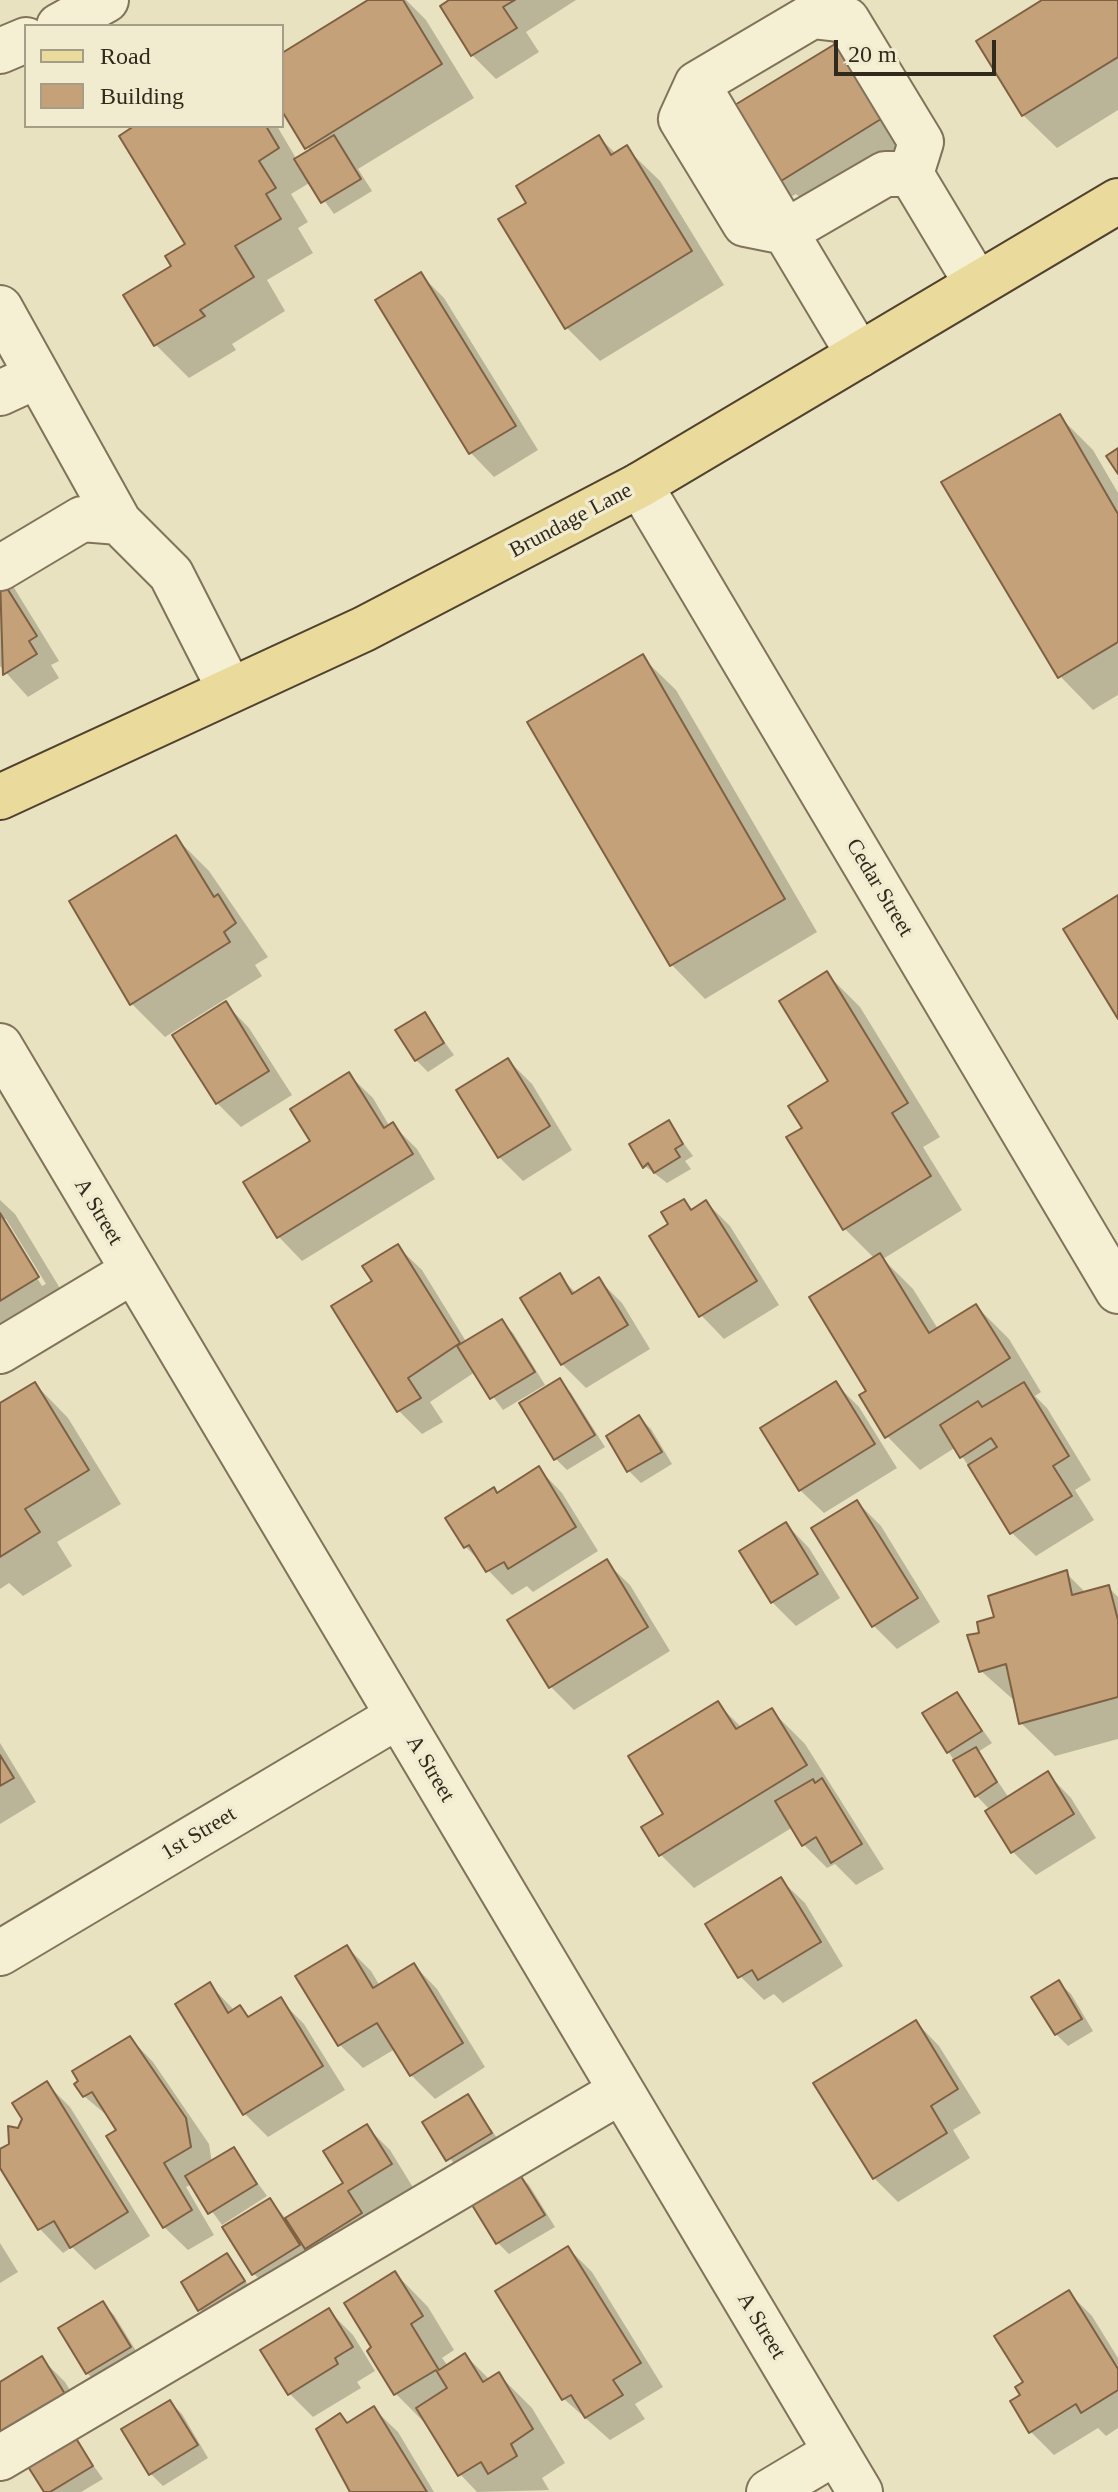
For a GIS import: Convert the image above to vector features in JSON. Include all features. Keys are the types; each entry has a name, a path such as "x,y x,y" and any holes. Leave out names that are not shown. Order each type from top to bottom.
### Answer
{"main road":[{"name":"Brundage Lane","path":"0,797 364,629 640,485 1118,201"}],"street":[{"path":"63,24 106,0"},
{"path":"859,355 697,84 812,16 847,20 921,142 911,174 977,284"},
{"path":"0,51 24,41"},
{"path":"785,232 885,174 911,174"},
{"path":"0,308 19,384 119,522 171,574 230,690"},
{"name":"Cedar Street","path":"640,485 1118,1291"},
{"path":"0,568 82,519 119,522"},
{"name":"A Street","path":"1,1050 860,2492"},
{"path":"0,1351 133,1271"},
{"name":"1st Street","path":"0,1953 398,1716"},
{"path":"0,2458 621,2091"},
{"path":"769,2492 836,2452"}],"building":[{"path":"368,0 403,0 442,64 305,149 284,114 284,52"},
{"path":"449,0 515,0 503,7 517,28 471,56 440,6"},
{"path":"1042,0 1118,0 1118,57 1022,116 976,41"},
{"path":"835,44 881,119 781,181 725,111"},
{"path":"131,128 267,128 279,148 259,161 276,188 266,194 281,219 235,246 254,277 200,310 205,316 154,346 123,295 171,266 165,256 185,244 119,136"},
{"path":"334,135 361,179 321,203 294,159"},
{"path":"599,135 611,155 627,145 692,251 565,329 498,219 526,203 516,186"},
{"path":"421,272 516,426 469,454 375,300"},
{"path":"1060,414 1118,514 1118,642 1058,678 941,482"},
{"path":"1118,448 1118,474 1106,456"},
{"path":"0,577 37,636 29,641 37,654 3,675"},
{"path":"643,654 785,899 670,966 527,722"},
{"path":"176,835 214,897 218,894 236,923 224,932 230,942 130,1005 69,901"},
{"path":"1118,895 1118,1019 1063,929"},
{"path":"827,971 908,1103 892,1113 931,1176 843,1230 786,1137 802,1128 788,1106 828,1081 779,1001"},
{"path":"226,1001 269,1071 216,1104 172,1035"},
{"path":"425,1012 444,1043 415,1061 395,1030"},
{"path":"508,1058 550,1126 498,1158 456,1090"},
{"path":"349,1072 384,1128 393,1122 413,1154 277,1238 243,1182 310,1141 290,1109"},
{"path":"669,1120 683,1144 675,1149 680,1157 654,1173 648,1163 643,1168 629,1144"},
{"path":"684,1199 691,1210 706,1200 757,1281 699,1317 649,1236 668,1224 661,1212"},
{"path":"0,1213 39,1277 0,1301"},
{"path":"398,1244 460,1343 408,1378 421,1398 397,1412 331,1306 372,1281 362,1266"},
{"path":"880,1253 929,1333 976,1304 1010,1358 885,1438 859,1395 866,1391 809,1297"},
{"path":"560,1273 572,1294 599,1277 628,1325 561,1365 520,1298"},
{"path":"502,1319 535,1372 490,1399 457,1346"},
{"path":"560,1378 595,1435 554,1460 519,1403"},
{"path":"836,1381 875,1444 799,1491 760,1428"},
{"path":"35,1382 89,1470 25,1509 40,1532 0,1557 0,1403"},
{"path":"1024,1382 1069,1456 1053,1466 1072,1496 1010,1534 968,1465 997,1447 991,1438 960,1458 940,1425 978,1401 982,1407"},
{"path":"639,1415 662,1452 627,1472 606,1436"},
{"path":"539,1466 576,1527 508,1569 504,1562 486,1572 469,1545 464,1548 445,1518 494,1487 497,1493"},
{"path":"857,1500 918,1598 872,1627 811,1528"},
{"path":"786,1522 818,1574 771,1603 739,1551"},
{"path":"607,1559 648,1627 549,1688 507,1620"},
{"path":"1067,1570 1072,1595 1109,1585 1118,1620 1118,1697 1019,1724 1006,1664 979,1672 967,1635 979,1633 977,1622 994,1617 988,1596"},
{"path":"957,1692 982,1731 947,1753 922,1713"},
{"path":"718,1701 736,1729 772,1708 807,1765 659,1856 641,1827 663,1814 628,1756"},
{"path":"976,1747 997,1782 975,1797 953,1760"},
{"path":"0,1755 14,1778 0,1786"},
{"path":"1048,1771 1074,1814 1011,1853 985,1811"},
{"path":"822,1778 862,1844 831,1863 816,1837 802,1846 775,1801 813,1779 815,1783"},
{"path":"781,1877 821,1942 758,1980 752,1970 738,1978 705,1924"},
{"path":"347,1945 373,1988 414,1963 463,2043 410,2076 377,2023 338,2046 295,1976"},
{"path":"1059,1980 1082,2019 1055,2035 1031,1997"},
{"path":"210,1982 228,2013 240,2005 248,2017 281,1997 323,2066 243,2115 175,2004"},
{"path":"916,2020 958,2089 931,2106 947,2133 873,2179 813,2083"},
{"path":"130,2036 186,2118 191,2147 164,2163 192,2210 163,2228 106,2136 116,2130 92,2092 83,2097 74,2084 78,2081 72,2071"},
{"path":"47,2081 128,2212 70,2248 54,2221 38,2230 0,2168 0,2149 9,2144 8,2126 18,2128 22,2119 12,2103"},
{"path":"468,2094 492,2133 446,2161 422,2122"},
{"path":"367,2124 392,2164 348,2191 362,2213 305,2249 285,2218 343,2183 323,2151"},
{"path":"234,2147 257,2184 208,2214 185,2176"},
{"path":"517,2170 545,2215 496,2244 469,2200"},
{"path":"270,2198 300,2245 252,2275 222,2227"},
{"path":"568,2246 641,2363 613,2380 623,2395 585,2418 571,2395 562,2400 495,2291"},
{"path":"227,2253 245,2281 198,2311 181,2282"},
{"path":"395,2271 423,2316 411,2324 439,2370 465,2353 483,2382 499,2372 533,2429 511,2444 517,2456 488,2474 481,2462 458,2476 416,2408 447,2388 436,2370 394,2395 367,2351 371,2347 344,2303"},
{"path":"1069,2290 1118,2369 1118,2390 1081,2413 1076,2404 1029,2433 1010,2401 1020,2395 1015,2387 1023,2382 994,2336"},
{"path":"103,2301 131,2347 86,2374 58,2328"},
{"path":"329,2308 353,2347 335,2358 338,2364 288,2395 260,2350"},
{"path":"42,2356 65,2394 0,2434 0,2382"},
{"path":"170,2400 198,2445 149,2475 121,2429"},
{"path":"374,2406 427,2492 350,2492 316,2429 340,2413 347,2423"},
{"path":"74,2435 93,2466 50,2492 44,2492 27,2465"}]}
